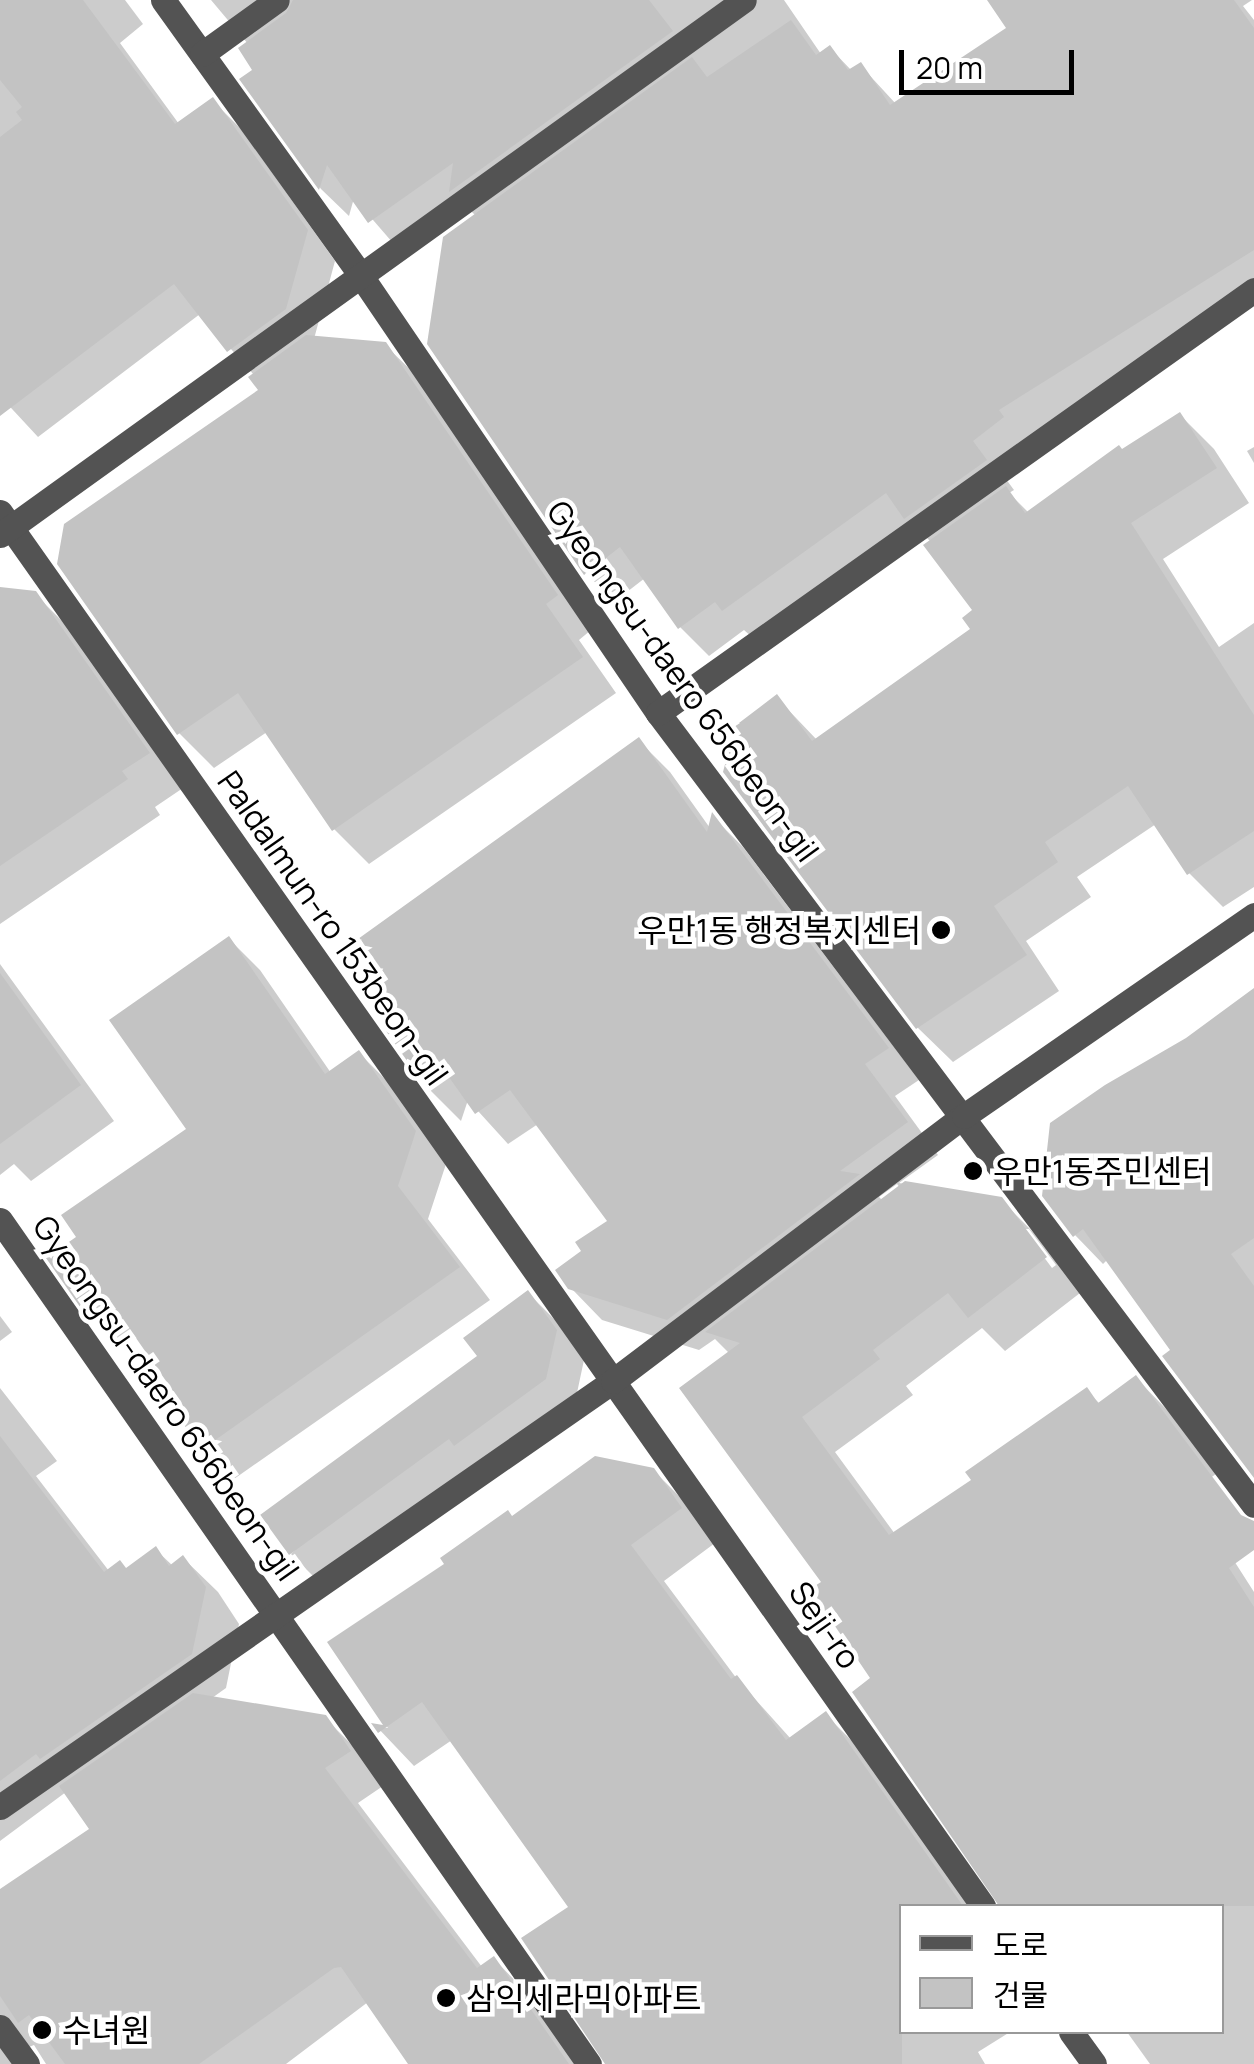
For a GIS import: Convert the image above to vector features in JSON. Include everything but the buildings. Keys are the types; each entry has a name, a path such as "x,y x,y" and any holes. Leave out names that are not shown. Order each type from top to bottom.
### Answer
{"street":[{"name":"Gyeongsu-daero 656beon-gil","path":"163,0 361,276 658,713 964,1116"},
{"path":"202,54 277,0"},
{"path":"4,525 361,276 744,0"},
{"path":"658,713 1254,290"},
{"name":"Paldalmun-ro 153beon-gil","path":"4,525 614,1381"},
{"path":"0,1807 614,1381 964,1116 1254,915"},
{"path":"964,1116 1254,1505"},
{"name":"Gyeongsu-daero 656beon-gil","path":"0,1220 278,1614"},
{"name":"Seji-ro","path":"614,1381 982,1904"},
{"path":"278,1614 589,2064"},
{"path":"0,2027 26,2064"},
{"path":"1072,2034 1094,2064"}],"place":[{"name":"우만1동 행정복지센터","path":"941,930"},
{"name":"우만1동주민센터","path":"973,1171"},
{"name":"삼익세라믹아파트","path":"446,1998"},
{"name":"수녀원","path":"42,2030"}]}
